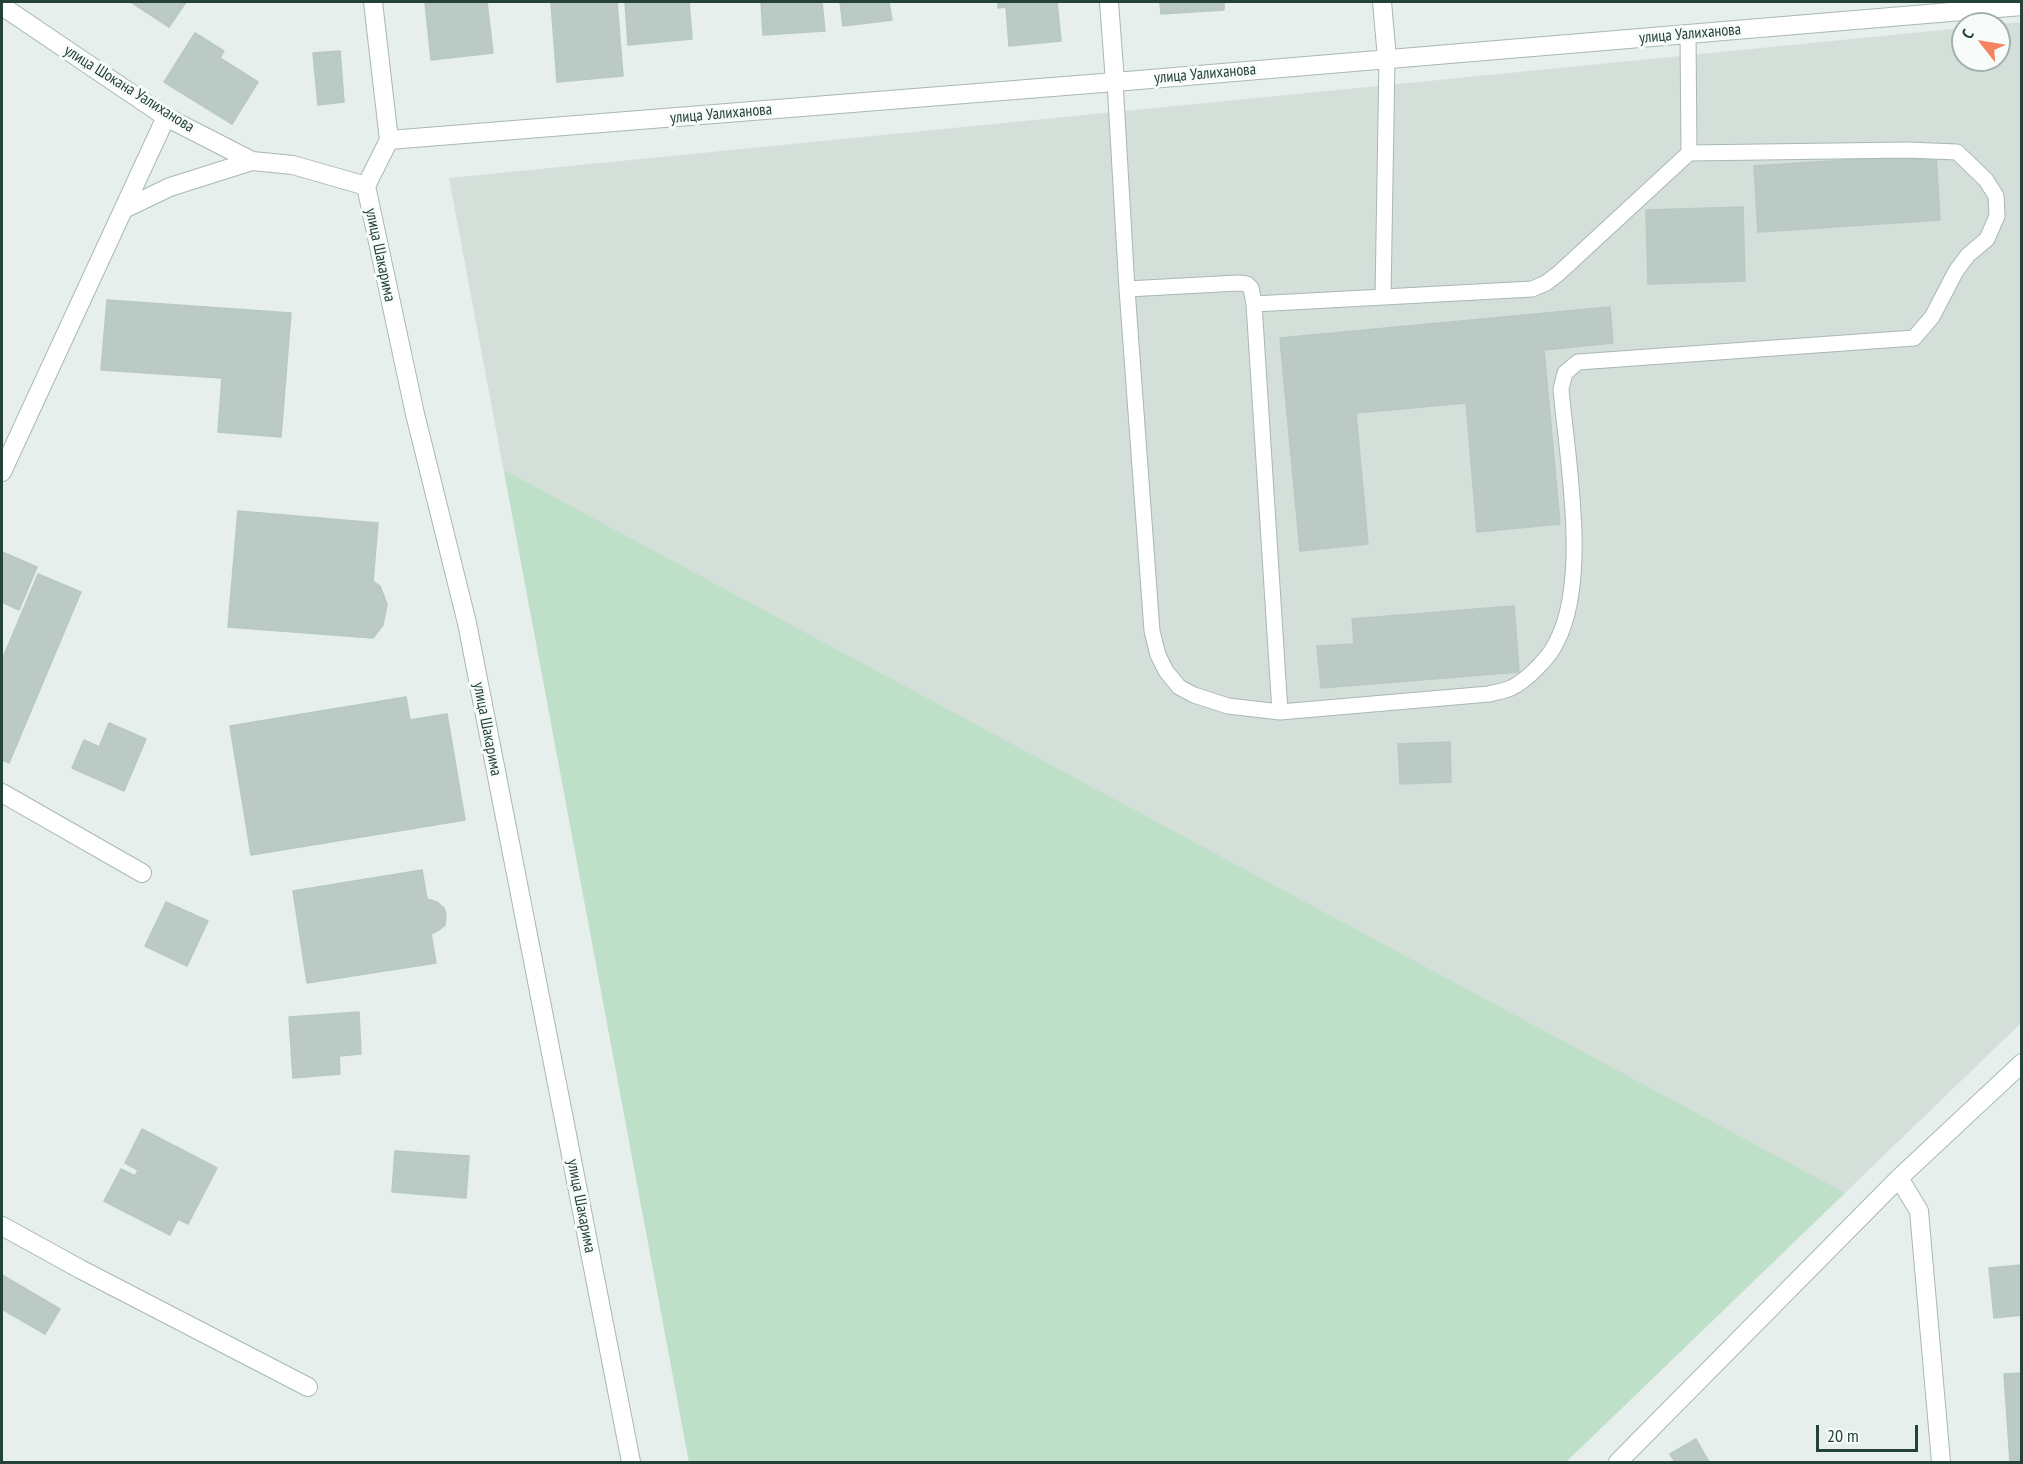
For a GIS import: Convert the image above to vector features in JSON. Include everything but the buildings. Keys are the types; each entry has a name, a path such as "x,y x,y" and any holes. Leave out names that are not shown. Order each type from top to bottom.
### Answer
{"street":[{"path":"373,2 389,140"},
{"path":"1109,2 1115,82"},
{"path":"1382,2 1387,58"},
{"name":"улица Шокана Уалиханова","path":"2,6 166,117 252,161 293,165 366,186"},
{"name":"улица Уалиханова","path":"389,140 2022,6"},
{"path":"4,460 166,117"},
{"name":"улица Шакарима","path":"389,140 366,186 415,414 466,623 631,1462"},
{"path":"124,209 170,187 252,161"},
{"path":"2,793 142,873"},
{"path":"1617,1462 1899,1178 2022,1063"},
{"path":"1899,1178 1918,1211 1941,1462"},
{"path":"2,1226 80,1269 308,1386"}],"lane":[{"path":"1688,34 1689,153"},
{"path":"1383,297 1387,58"},
{"path":"1115,82 1127,289 1152,631 1158,655 1166,671 1179,687 1194,695 1228,706 1280,712 1489,694 1512,687 1537,667 1556,644 1568,615 1574,536 1561,389 1565,373 1578,362 1914,338 1932,317 1956,271 1968,255 1987,239 1996,216 1995,196 1986,180 1957,152 1907,150 1689,153 1559,273 1532,290 1254,304"},
{"path":"1127,289 1247,284 1251,288 1254,304 1280,712"}],"shaded area":[{"path":"2021,22 2021,1023 1566,1462 689,1462 449,178 1951,29 1951,72 2011,72 2011,23"}],"green space":[{"path":"504,470 1845,1193 1566,1462 689,1462"}]}
